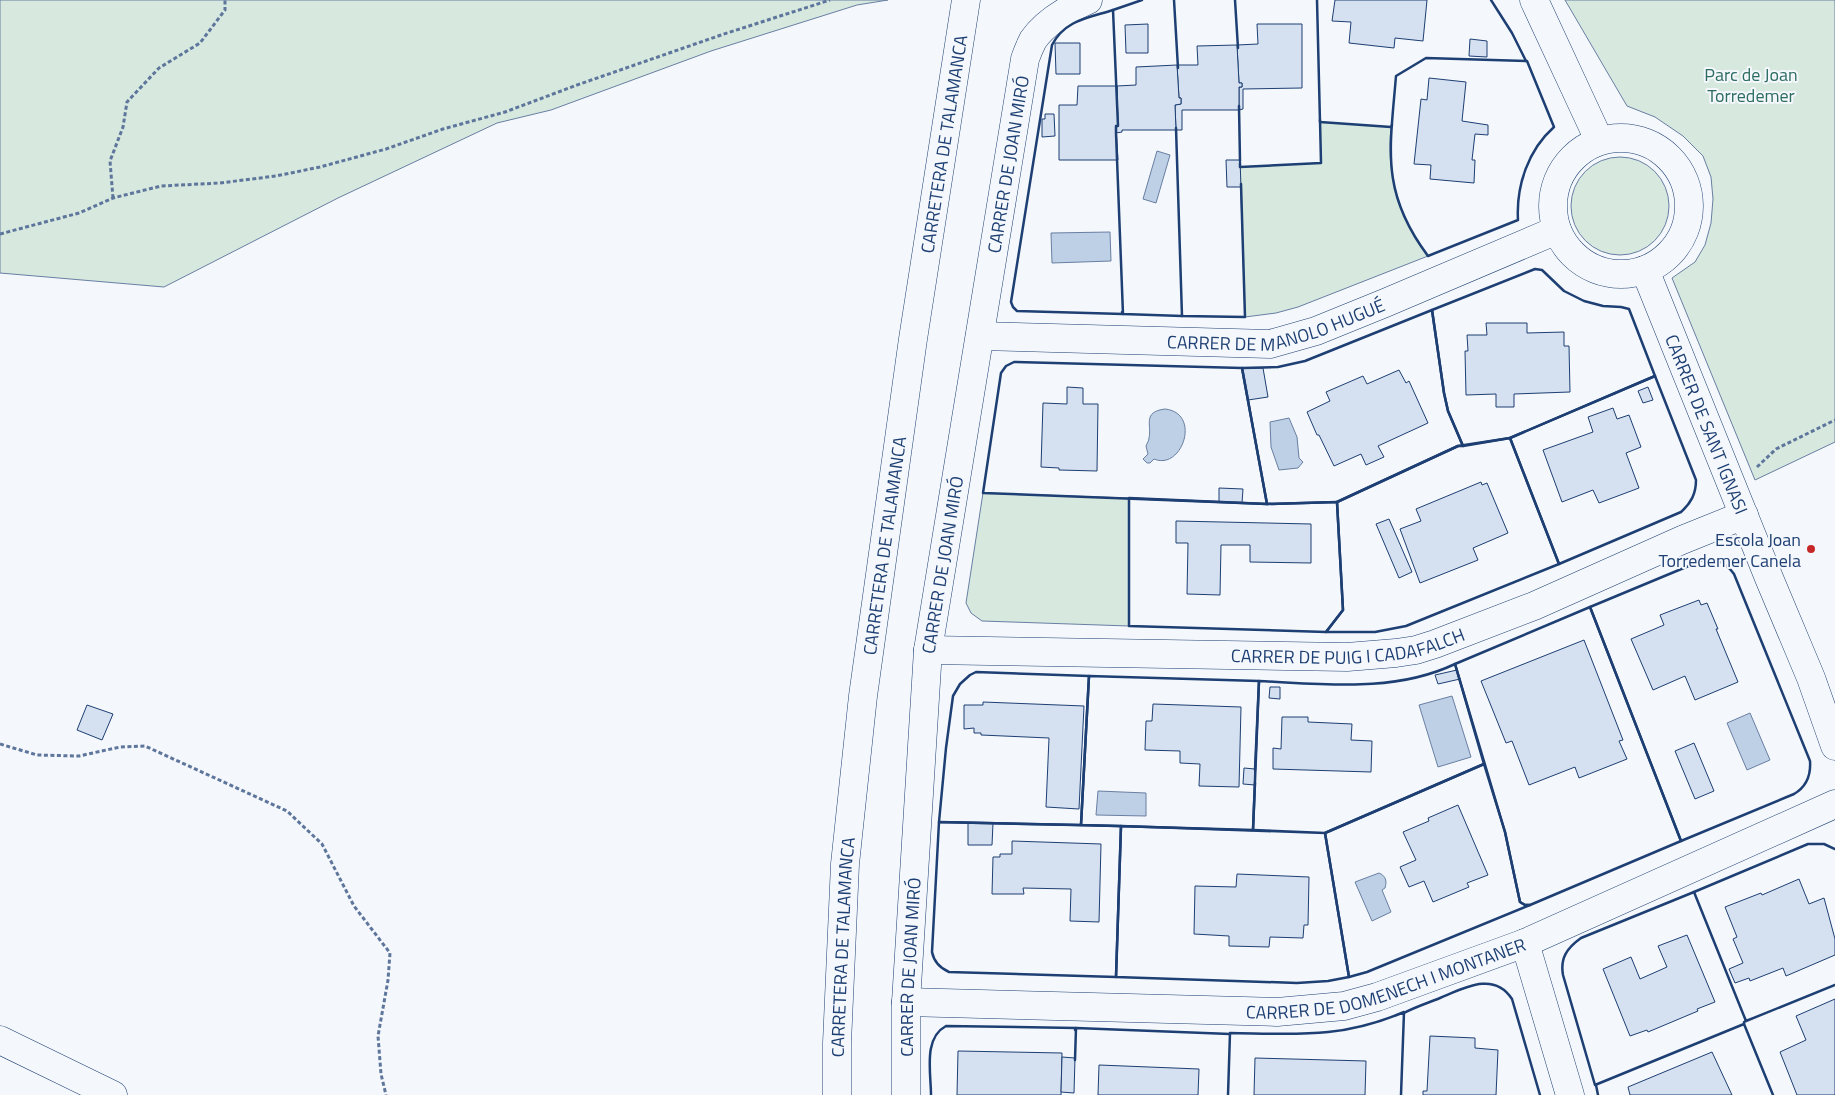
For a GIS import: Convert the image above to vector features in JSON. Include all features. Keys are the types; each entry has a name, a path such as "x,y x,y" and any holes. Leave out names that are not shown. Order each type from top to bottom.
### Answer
{"street":[{"name":"CARRETERA DE TALAMANCA","path":"837,1095 837,1043 845,864 863,696 913,339 966,0"},
{"name":"CARRER DE JOAN MIRÓ","path":"906,1095 906,1002 928,650 1024,59 1034,40 1067,9 1088,0"},
{"path":"1534,0 1599,140"},
{"path":"1624,137 1649,143 1668,155 1681,171 1690,197 1689,221 1680,242 1663,261 1645,270 1630,274 1605,273 1580,261 1565,246 1556,230 1552,206 1557,181 1569,161 1581,150 1599,140 1624,137"},
{"name":"CARRER DE MANOLO HUGUÉ","path":"980,336 1270,344 1316,331 1556,230"},
{"name":"CARRER DE SANT IGNASI","path":"1645,270 1811,678 1835,746"},
{"name":"CARRER DE PUIG I CADAFALCH","path":"928,650 1347,657 1416,650 1458,636 1534,606 1682,540 1744,515"},
{"name":"CARRER DE DOMENECH I MONTANER","path":"906,1002 1277,1012 1344,1006 1377,997 1525,943 1835,804"},
{"path":"1525,943 1570,1095"},
{"path":"0,1040 113,1095"}],"path":[{"path":"113,198 110,161 123,127 127,102 159,68 200,42 225,10 224,0"},
{"path":"811,0 811,5"},
{"path":"0,234 79,213 113,198 161,186 220,183 276,176 377,152 443,129 505,112 578,84 830,0"},
{"path":"1733,489 1776,449 1835,420"},
{"path":"0,744 37,754 79,756 120,747 145,746 286,811 322,844 354,906 390,953 388,980 378,1036 381,1074 386,1095"}],"green space":[{"path":"0,0 888,0 857,5 711,51 551,110 497,123 338,198 164,287 0,273"},
{"name":"Parc de Joan Torredemer","path":"1565,0 1835,0 1835,442 1755,480 1672,278 1695,262 1705,245 1711,223 1713,199 1711,177 1703,156 1683,136 1655,117 1627,106"},
{"path":"1320,122 1391,127 1391,162 1397,195 1409,226 1428,256 1298,307 1276,313 1245,317 1240,167 1321,163"},
{"path":"1620,157 1639,161 1655,171 1665,187 1669,206 1665,225 1655,241 1639,251 1620,255 1601,251 1585,241 1575,225 1571,206 1575,187 1585,171 1601,161"},
{"path":"983,493 1129,498 1129,626 982,621 971,613 966,603"}],"water":[{"path":"1157,151 1170,155 1156,203 1143,199"},
{"path":"1110,232 1111,261 1052,263 1051,233"},
{"path":"1165,409 1176,413 1183,420 1184,440 1180,450 1173,457 1164,460 1154,459 1147,463 1143,459 1148,454 1146,446 1150,433 1151,416 1153,413"},
{"path":"1289,418 1297,437 1299,458 1303,462 1298,468 1279,470 1271,447 1270,422"},
{"path":"1452,696 1471,757 1438,767 1419,705"},
{"path":"1750,713 1770,760 1747,770 1727,723"},
{"path":"1098,791 1146,793 1146,816 1096,815"},
{"path":"1379,873 1385,879 1385,888 1382,890 1391,912 1372,921 1355,882"}],"building":[{"path":"1335,0 1427,0 1423,41 1395,38 1394,48 1349,43 1351,22 1332,21"},
{"path":"1148,24 1148,53 1126,53 1125,25"},
{"path":"1257,24 1302,24 1302,88 1243,89 1243,109 1239,110 1239,87 1242,87 1242,83 1239,83 1237,45 1258,44"},
{"path":"1470,39 1487,41 1487,57 1469,56"},
{"path":"1055,43 1080,43 1080,74 1056,74"},
{"path":"1237,45 1239,83 1242,83 1242,87 1239,87 1239,110 1182,110 1182,130 1176,130 1175,105 1181,104 1177,65 1198,65 1197,46"},
{"path":"1177,65 1181,104 1175,105 1176,130 1122,130 1122,132 1116,133 1116,126 1118,126 1117,86 1136,85 1136,67"},
{"path":"1429,78 1466,82 1462,121 1488,125 1488,135 1475,134 1472,160 1475,160 1474,183 1430,179 1431,165 1414,164 1421,99 1427,100"},
{"path":"1078,86 1117,86 1118,126 1116,126 1118,160 1059,160 1059,105 1077,105"},
{"path":"1045,114 1054,114 1055,136 1042,137 1042,119 1045,119"},
{"path":"1226,160 1240,160 1241,187 1227,187"},
{"path":"1486,323 1527,323 1527,333 1564,332 1564,346 1569,346 1570,392 1514,394 1514,407 1496,407 1496,394 1466,395 1465,351 1468,351 1467,335 1487,335"},
{"path":"1242,368 1263,368 1268,397 1248,400"},
{"path":"1399,370 1406,383 1409,381 1428,423 1378,446 1384,457 1366,465 1361,454 1334,466 1307,412 1330,401 1326,392 1363,376 1367,384"},
{"path":"1067,387 1083,388 1083,404 1098,404 1097,471 1059,470 1059,468 1041,467 1043,403 1067,404"},
{"path":"1648,387 1653,400 1643,403 1638,391"},
{"path":"1613,408 1617,419 1629,415 1641,447 1626,453 1639,488 1599,503 1593,490 1562,502 1543,450 1593,432 1588,417"},
{"path":"1481,482 1482,485 1487,483 1508,533 1473,548 1478,560 1420,583 1400,529 1421,521 1416,509"},
{"path":"1219,488 1243,489 1242,503 1219,502"},
{"path":"1389,519 1412,572 1399,578 1376,524"},
{"path":"1176,521 1311,524 1311,563 1250,562 1250,545 1221,545 1220,595 1187,594 1188,543 1176,543"},
{"path":"1699,600 1701,605 1707,603 1738,682 1695,700 1685,676 1653,690 1631,639 1664,625 1660,615"},
{"path":"1584,640 1623,740 1619,741 1627,759 1579,778 1575,767 1529,785 1512,741 1506,743 1481,681"},
{"path":"1457,670 1460,679 1438,684 1435,675"},
{"path":"1270,687 1280,687 1280,699 1269,698"},
{"path":"983,702 1084,706 1079,809 1046,807 1049,738 981,735 981,733 974,733 974,728 964,729 964,705 983,705"},
{"path":"1153,704 1241,707 1239,787 1199,786 1200,764 1180,763 1180,751 1145,750 1146,721 1152,721"},
{"path":"87,705 113,714 102,740 77,730"},
{"path":"1282,717 1308,717 1308,722 1352,724 1351,740 1372,741 1371,772 1273,769 1273,748 1281,749"},
{"path":"1694,743 1714,791 1695,799 1675,751"},
{"path":"1244,768 1255,769 1255,785 1243,784"},
{"path":"1458,805 1488,875 1467,883 1469,887 1433,902 1424,881 1409,887 1400,867 1416,860 1403,832 1429,821 1428,818"},
{"path":"968,823 993,823 992,845 968,845"},
{"path":"1012,841 1101,844 1099,922 1070,921 1071,889 1023,888 1024,894 992,894 993,857 1000,857 1000,854 1012,854"},
{"path":"1237,874 1309,877 1308,925 1304,925 1303,938 1270,937 1269,947 1229,946 1229,936 1194,934 1195,886 1236,887"},
{"path":"1799,879 1809,904 1824,898 1835,939 1835,955 1786,976 1783,968 1750,981 1749,978 1735,983 1729,969 1743,963 1733,939 1737,937 1725,907 1761,893 1762,895"},
{"path":"1687,935 1715,1002 1648,1032 1647,1030 1630,1036 1603,969 1631,957 1640,979 1667,967 1658,946"},
{"path":"1835,999 1835,1095 1797,1095 1780,1052 1806,1040 1796,1016"},
{"path":"1430,1036 1475,1038 1475,1048 1498,1050 1496,1095 1423,1095 1423,1091 1427,1091"},
{"path":"958,1051 1062,1053 1061,1095 957,1095"},
{"path":"1712,1052 1732,1095 1630,1095 1628,1087"},
{"path":"1062,1057 1075,1058 1074,1093 1061,1092"},
{"path":"1255,1058 1366,1061 1365,1095 1254,1095"},
{"path":"1099,1065 1199,1069 1198,1095 1098,1095"}],"wall":[{"path":"1113,11 1142,0"},
{"path":"1174,0 1178,68"},
{"path":"1235,0 1238,48"},
{"path":"1317,0 1320,122 1391,127 1392,125"},
{"path":"1491,0 1512,33 1526,61"},
{"path":"1113,10 1123,314 1017,311 1011,302 1052,45 1057,37 1070,25 1113,10"},
{"path":"1426,58 1527,61 1554,127 1537,146 1525,169 1519,194 1518,220 1428,256 1402,211 1395,190 1391,148 1396,76 1426,58"},
{"path":"1239,106 1240,161"},
{"path":"1240,163 1240,167 1321,163 1320,120"},
{"path":"1122,312 1123,314 1182,316 1176,128"},
{"path":"1182,315 1245,317 1241,184"},
{"path":"1535,269 1542,270 1564,291 1584,301 1603,306 1629,309 1655,376 1510,438 1463,446 1448,411 1432,310 1535,269"},
{"path":"1432,310 1448,411 1463,446 1458,446 1337,502 1267,504 1242,368 1278,367 1305,361 1432,310"},
{"path":"1014,362 1242,368 1267,504 983,493 1001,373 1006,366 1014,362"},
{"path":"1655,376 1696,480 1692,498 1681,512 1559,564 1510,438 1655,376"},
{"path":"1510,438 1559,564 1406,626 1375,632 1326,632 1343,610 1337,502 1458,446 1510,438"},
{"path":"1129,498 1267,504 1337,502 1343,610 1326,632 1129,626 1129,498"},
{"path":"1703,560 1721,562 1734,574 1810,761 1810,766 1809,776 1805,784 1794,794 1681,841 1590,607 1703,560"},
{"path":"1590,607 1681,841 1530,905 1525,905 1520,902 1505,832 1455,664 1590,607"},
{"path":"1253,830 1325,833 1349,977 1328,981 1297,983 1116,977 1121,826 1325,833 1484,764 1455,664 1432,673 1384,683 1334,685 1259,681 1255,770"},
{"path":"976,672 1089,676 1081,825 939,822 953,696 960,684 976,672"},
{"path":"1089,676 1259,681 1253,830 1081,825 1089,676"},
{"path":"1484,764 1505,832 1520,902 1530,905 1367,972 1349,977 1325,833 1484,764"},
{"path":"1253,830 1255,783"},
{"path":"939,822 1121,826 1116,977 949,972 940,967 934,959 932,952 939,822"},
{"path":"1694,892 1808,844 1824,844 1835,849"},
{"path":"1694,892 1746,1021 1744,1024 1595,1085 1563,975 1563,963 1568,950 1581,938 1694,892"},
{"path":"1404,1013 1478,984 1497,986 1512,999 1540,1095"},
{"path":"1746,1020 1835,985"},
{"path":"1228,1095 1230,1033 1297,1034 1339,1031 1381,1021 1404,1012 1401,1095"},
{"path":"1744,1024 1773,1095"},
{"path":"931,1095 931,1047 934,1039 946,1026 1076,1028 1075,1030"},
{"path":"1075,1060 1076,1028 1230,1034"},
{"path":"1596,1085 1598,1095"}],"place":[{"name":"Escola Joan Torredemer Canela","path":"1811,549"}]}
